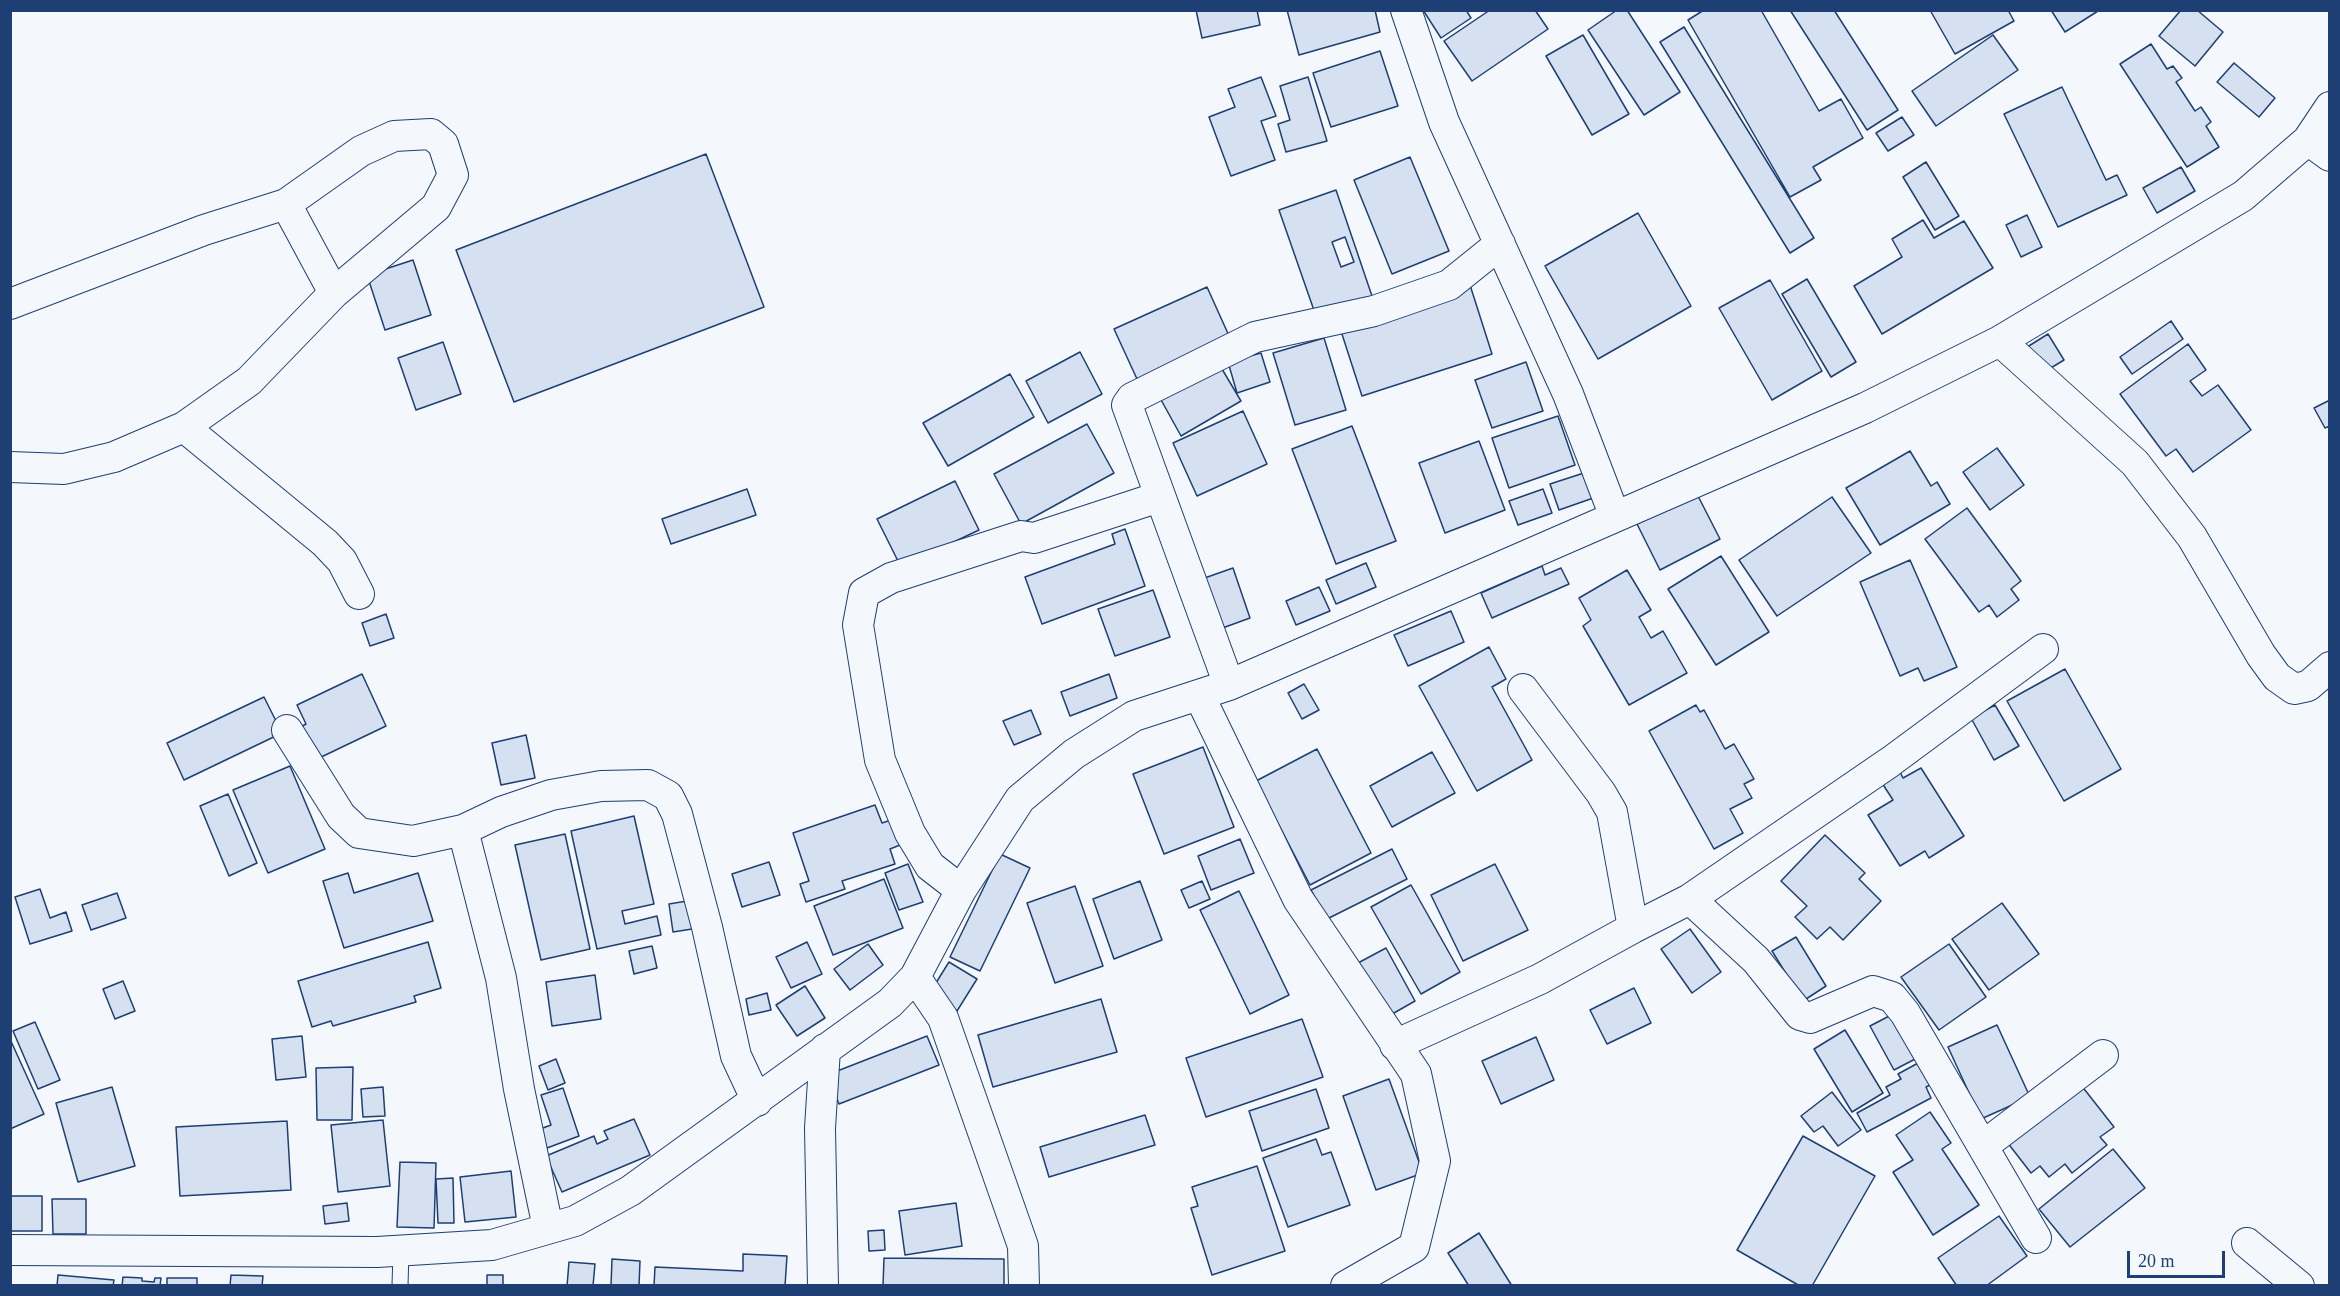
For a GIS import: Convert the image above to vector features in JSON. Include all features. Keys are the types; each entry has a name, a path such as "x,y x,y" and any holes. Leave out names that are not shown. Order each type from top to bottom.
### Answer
{"street":[{"path":"1406,10 1444,122 1568,394 1615,517"},
{"path":"10,1250 366,1252 492,1245 574,1221 630,1191 890,1003 915,977 961,890 1020,799 1074,754 1134,717 1229,685 1865,408 2000,341 2319,148 2330,107"},
{"path":"10,304 204,230 286,204 361,151 394,136 431,134 443,144 453,175 436,207 334,293 249,381 184,427 114,457 64,469 10,467"},
{"path":"286,204 334,293"},
{"path":"1229,685 1127,405 1132,398 1255,338 1374,311 1449,285 1500,244"},
{"path":"2000,341 2135,463 2192,537 2260,655 2277,677 2294,689 2308,686 2330,668"},
{"path":"184,427 325,543 342,561 359,594"},
{"path":"961,890 930,866 910,833 880,760 858,625 864,593 891,578 1021,536 1034,538 1159,497"},
{"path":"1395,1045 1540,979 1690,899 1890,762 2043,649"},
{"path":"1523,689 1602,793 1612,812 1632,928"},
{"path":"1199,695 1298,899 1416,1074 1435,1161 1414,1247 1346,1286"},
{"path":"287,730 341,816 359,833 413,841 463,830 501,812 551,795 601,786 648,785 668,796 677,814 736,1056 757,1101"},
{"path":"463,830 501,978 519,1089 548,1228"},
{"path":"1690,899 1755,960 1800,1015 1810,1018 1873,991 1892,997 1905,1013 2036,1238"},
{"path":"915,977 942,1018 989,1148 1023,1246 1024,1286"},
{"path":"824,1286 820,1128 825,1049"},
{"path":"1983,1146 2103,1055"},
{"path":"2247,1243 2299,1286"}],"lane":[{"path":"400,1286 401,1250"}],"building":[{"path":"1196,10 1257,10 1260,25 1202,38"},
{"path":"1287,10 1375,10 1380,32 1299,55"},
{"path":"1423,10 1466,10 1471,18 1441,38"},
{"path":"1490,10 1535,10 1548,29 1472,81 1444,41"},
{"path":"1617,10 1627,10 1680,92 1644,115 1588,30"},
{"path":"1704,10 1761,10 1819,111 1841,99 1863,138 1813,167 1821,180 1790,197 1688,20"},
{"path":"1790,10 1834,10 1898,110 1867,130"},
{"path":"1930,10 2008,10 2014,21 1955,54"},
{"path":"2051,10 2098,10 2098,11 2065,32"},
{"path":"2181,10 2197,10 2223,32 2195,66 2159,36"},
{"path":"1684,27 1814,238 1790,253 1660,42"},
{"path":"1583,35 1629,114 1592,135 1546,56"},
{"path":"1993,35 2018,70 1936,126 1912,91"},
{"path":"2151,44 2167,69 2173,66 2182,78 2176,82 2195,111 2201,107 2211,122 2206,126 2219,147 2187,167 2120,64"},
{"path":"1380,51 1398,106 1331,127 1313,73"},
{"path":"2234,63 2275,98 2259,117 2217,82"},
{"path":"1261,77 1276,116 1261,121 1275,160 1231,176 1209,117 1235,107 1228,89"},
{"path":"1308,77 1327,141 1286,152 1278,124 1290,120 1280,86"},
{"path":"2062,87 2106,180 2117,175 2127,195 2058,227 2004,114"},
{"path":"1902,117 1914,135 1888,151 1876,133"},
{"path":"706,154 764,307 514,402 456,250"},
{"path":"1410,157 1449,251 1392,274 1354,180"},
{"path":"1926,162 1959,216 1935,230 1903,177"},
{"path":"2181,167 2195,191 2157,213 2143,188"},
{"path":"1336,190 1373,299 1317,319 1279,210","holes":["1345,237 1354,262 1341,267 1332,242"]},
{"path":"1638,213 1691,306 1598,359 1545,266"},
{"path":"2027,215 2042,247 2021,257 2006,225"},
{"path":"1923,220 1934,238 1964,221 1993,268 1882,334 1854,286 1902,257 1892,239"},
{"path":"413,260 431,315 385,330 367,275"},
{"path":"1807,279 1856,362 1831,377 1782,294"},
{"path":"1770,280 1822,371 1772,400 1719,308"},
{"path":"1470,285 1492,354 1362,396 1340,328"},
{"path":"1207,287 1230,338 1137,379 1114,329"},
{"path":"2171,321 2183,339 2132,374 2120,357"},
{"path":"2048,334 2064,360 2041,374 2024,349"},
{"path":"1324,338 1346,410 1295,425 1273,353"},
{"path":"443,342 461,394 416,410 398,358"},
{"path":"2188,344 2206,370 2190,381 2202,396 2218,385 2251,430 2193,472 2176,449 2166,456 2120,394"},
{"path":"1080,352 1102,394 1048,423 1026,381"},
{"path":"1261,353 1270,382 1237,393 1228,362"},
{"path":"1526,362 1543,411 1492,428 1475,380"},
{"path":"1219,364 1241,401 1181,436 1160,398"},
{"path":"1010,374 1034,417 948,466 923,423"},
{"path":"2330,400 2330,426 2325,428 2314,408"},
{"path":"1243,411 1267,464 1197,496 1173,443"},
{"path":"1558,416 1575,465 1509,488 1492,438"},
{"path":"1087,424 1114,473 1021,524 994,474"},
{"path":"1352,426 1396,541 1336,564 1292,449"},
{"path":"1479,441 1505,510 1445,533 1419,463"},
{"path":"1997,448 2024,485 1990,510 1963,472"},
{"path":"1910,451 1931,486 1937,482 1950,504 1880,545 1846,488"},
{"path":"1590,471 1599,496 1559,510 1550,484"},
{"path":"955,481 979,530 901,567 877,519"},
{"path":"747,489 756,515 671,544 662,519"},
{"path":"1543,489 1552,513 1518,525 1509,501"},
{"path":"1697,494 1720,539 1660,570 1637,524"},
{"path":"1832,497 1871,553 1777,616 1739,560"},
{"path":"1967,508 2021,581 2011,589 2019,600 1997,617 1989,605 1979,612 1925,539"},
{"path":"1125,529 1145,586 1042,624 1025,577 1115,544 1112,534"},
{"path":"1721,556 1769,632 1716,665 1668,589"},
{"path":"1910,560 1957,667 1924,681 1918,668 1900,676 1860,582"},
{"path":"1366,563 1376,587 1336,604 1326,580"},
{"path":"1542,566 1545,575 1561,568 1569,584 1492,618 1481,593"},
{"path":"1233,568 1250,618 1217,630 1199,580"},
{"path":"1627,570 1651,610 1639,617 1651,638 1663,631 1687,673 1629,705 1583,626 1591,620 1579,598"},
{"path":"1319,587 1330,611 1296,625 1286,601"},
{"path":"1153,590 1170,637 1115,656 1098,609"},
{"path":"1451,611 1464,642 1408,666 1394,635"},
{"path":"386,614 394,638 370,646 362,623"},
{"path":"1489,647 1506,679 1492,687 1532,760 1477,791 1419,686"},
{"path":"2065,669 2121,769 2064,801 2007,701"},
{"path":"362,674 386,726 315,760 299,728 306,724 297,705"},
{"path":"1109,674 1117,698 1070,716 1061,692"},
{"path":"1304,684 1319,710 1302,719 1288,693"},
{"path":"264,697 282,733 184,780 167,743"},
{"path":"1696,705 1700,712 1704,710 1725,749 1734,744 1754,779 1744,784 1752,798 1730,809 1743,833 1714,849 1649,731"},
{"path":"1995,705 2019,746 1994,760 1971,718"},
{"path":"1031,710 1041,734 1014,745 1003,721"},
{"path":"526,735 535,778 501,785 492,743"},
{"path":"1203,747 1234,827 1164,854 1133,774"},
{"path":"1317,749 1371,853 1310,885 1256,781"},
{"path":"1432,752 1455,793 1392,827 1370,786"},
{"path":"290,766 325,849 268,873 233,790"},
{"path":"1921,768 1964,836 1929,858 1925,851 1900,866 1868,815 1893,800 1882,783 1900,772 1903,778"},
{"path":"228,794 257,863 229,876 200,806"},
{"path":"875,805 882,823 891,820 900,845 890,849 895,864 842,881 845,889 806,902 800,884 809,881 793,833"},
{"path":"634,816 654,904 622,911 625,924 657,916 661,935 597,949 571,831"},
{"path":"565,834 590,949 541,960 515,845"},
{"path":"1825,835 1865,873 1859,879 1881,901 1843,940 1830,927 1817,939 1795,917 1807,906 1781,881"},
{"path":"1240,839 1254,873 1211,890 1198,856"},
{"path":"1392,849 1407,879 1327,919 1311,890"},
{"path":"1000,854 1030,868 980,971 950,957"},
{"path":"769,862 780,895 742,907 732,874"},
{"path":"908,864 923,902 899,910 885,873"},
{"path":"1495,864 1528,930 1463,961 1431,895"},
{"path":"348,873 354,893 418,873 433,921 344,948 323,881"},
{"path":"884,879 903,928 833,955 814,906"},
{"path":"1140,881 1162,940 1114,959 1093,899"},
{"path":"1202,881 1210,899 1189,908 1181,890"},
{"path":"1411,885 1460,972 1421,994 1371,907"},
{"path":"1075,886 1103,966 1055,983 1027,903"},
{"path":"40,889 50,918 66,912 72,931 30,944 15,897"},
{"path":"1239,891 1289,995 1250,1014 1200,910"},
{"path":"117,893 126,918 91,930 82,905"},
{"path":"687,901 692,929 673,932 669,904"},
{"path":"2002,903 2039,954 1989,990 1952,939"},
{"path":"1690,929 1721,972 1692,993 1661,949"},
{"path":"1796,937 1826,986 1803,1001 1772,951"},
{"path":"428,942 441,988 414,996 416,1002 333,1026 331,1021 312,1027 298,981"},
{"path":"807,942 822,974 791,988 776,957"},
{"path":"868,944 883,965 850,990 834,969"},
{"path":"1949,944 1986,997 1939,1030 1901,977"},
{"path":"652,946 657,968 634,974 629,951"},
{"path":"1386,948 1415,1001 1387,1017 1358,963"},
{"path":"949,962 977,979 957,1011 929,994"},
{"path":"595,975 601,1019 552,1026 546,982"},
{"path":"123,981 135,1011 115,1019 103,989"},
{"path":"805,986 825,1018 797,1036 776,1005"},
{"path":"1634,988 1651,1023 1607,1044 1590,1010"},
{"path":"767,993 771,1010 749,1015 746,999"},
{"path":"1101,999 1117,1052 993,1087 978,1035"},
{"path":"1895,1013 1919,1057 1894,1070 1870,1026"},
{"path":"1302,1019 1323,1077 1206,1117 1186,1058"},
{"path":"35,1022 60,1080 38,1089 13,1031"},
{"path":"1997,1025 2030,1097 1981,1119 1948,1047"},
{"path":"1845,1030 1883,1093 1852,1112 1814,1049"},
{"path":"302,1036 306,1077 276,1080 272,1039"},
{"path":"927,1036 939,1065 839,1104 827,1075"},
{"path":"1536,1037 1554,1080 1501,1104 1482,1061"},
{"path":"10,1039 44,1114 10,1129"},
{"path":"556,1059 565,1083 548,1090 539,1066"},
{"path":"1920,1062 1932,1084 1926,1087 1931,1098 1867,1132 1857,1113 1890,1095 1886,1087 1901,1079 1898,1074"},
{"path":"353,1067 352,1120 317,1120 316,1068"},
{"path":"1389,1079 1423,1173 1376,1190 1343,1096"},
{"path":"2081,1085 2114,1127 2100,1137 2107,1145 2072,1173 2065,1164 2049,1177 2040,1166 2031,1173 2007,1142"},
{"path":"112,1087 135,1166 78,1182 56,1103"},
{"path":"383,1087 385,1116 363,1117 361,1089"},
{"path":"563,1088 579,1136 547,1148 540,1129 551,1125 541,1095"},
{"path":"1316,1089 1329,1128 1262,1151 1249,1111"},
{"path":"1832,1092 1861,1130 1838,1146 1823,1126 1814,1132 1801,1116"},
{"path":"1930,1112 1951,1143 1942,1149 1979,1205 1933,1235 1893,1172 1913,1160 1896,1135"},
{"path":"1145,1115 1155,1145 1049,1177 1040,1147"},
{"path":"634,1119 650,1155 562,1192 546,1156 594,1136 597,1144 608,1139 604,1131"},
{"path":"383,1120 390,1186 338,1192 331,1125"},
{"path":"287,1121 291,1190 180,1196 176,1127"},
{"path":"1803,1136 1875,1176 1812,1286 1800,1286 1737,1250"},
{"path":"1316,1139 1322,1155 1331,1152 1350,1205 1288,1227 1263,1158"},
{"path":"2113,1149 2145,1188 2070,1247 2039,1209"},
{"path":"400,1162 436,1163 434,1228 397,1227"},
{"path":"1257,1166 1285,1251 1212,1275 1191,1208 1198,1206 1192,1187"},
{"path":"511,1171 516,1217 465,1222 460,1177"},
{"path":"453,1178 454,1223 438,1223 436,1179"},
{"path":"10,1196 42,1196 42,1231 10,1231"},
{"path":"52,1199 86,1199 86,1234 53,1234"},
{"path":"347,1203 349,1221 325,1224 323,1206"},
{"path":"956,1203 962,1246 905,1255 899,1211"},
{"path":"1999,1216 2027,1256 1986,1286 1957,1286 1938,1258"},
{"path":"884,1230 885,1250 869,1251 868,1231"},
{"path":"1479,1233 1512,1286 1469,1286 1448,1253"},
{"path":"743,1254 787,1256 785,1286 654,1286 655,1267 743,1271"},
{"path":"884,1258 1004,1259 1004,1286 883,1286"},
{"path":"612,1259 640,1261 639,1286 611,1286"},
{"path":"569,1262 595,1264 593,1286 567,1286"},
{"path":"58,1275 114,1280 113,1286 57,1286"},
{"path":"231,1275 263,1276 262,1286 230,1286"},
{"path":"487,1275 503,1275 503,1286 487,1286"},
{"path":"123,1277 142,1278 142,1281 154,1282 155,1278 161,1278 160,1286 122,1286"},
{"path":"167,1278 197,1278 197,1286 167,1286"}]}
